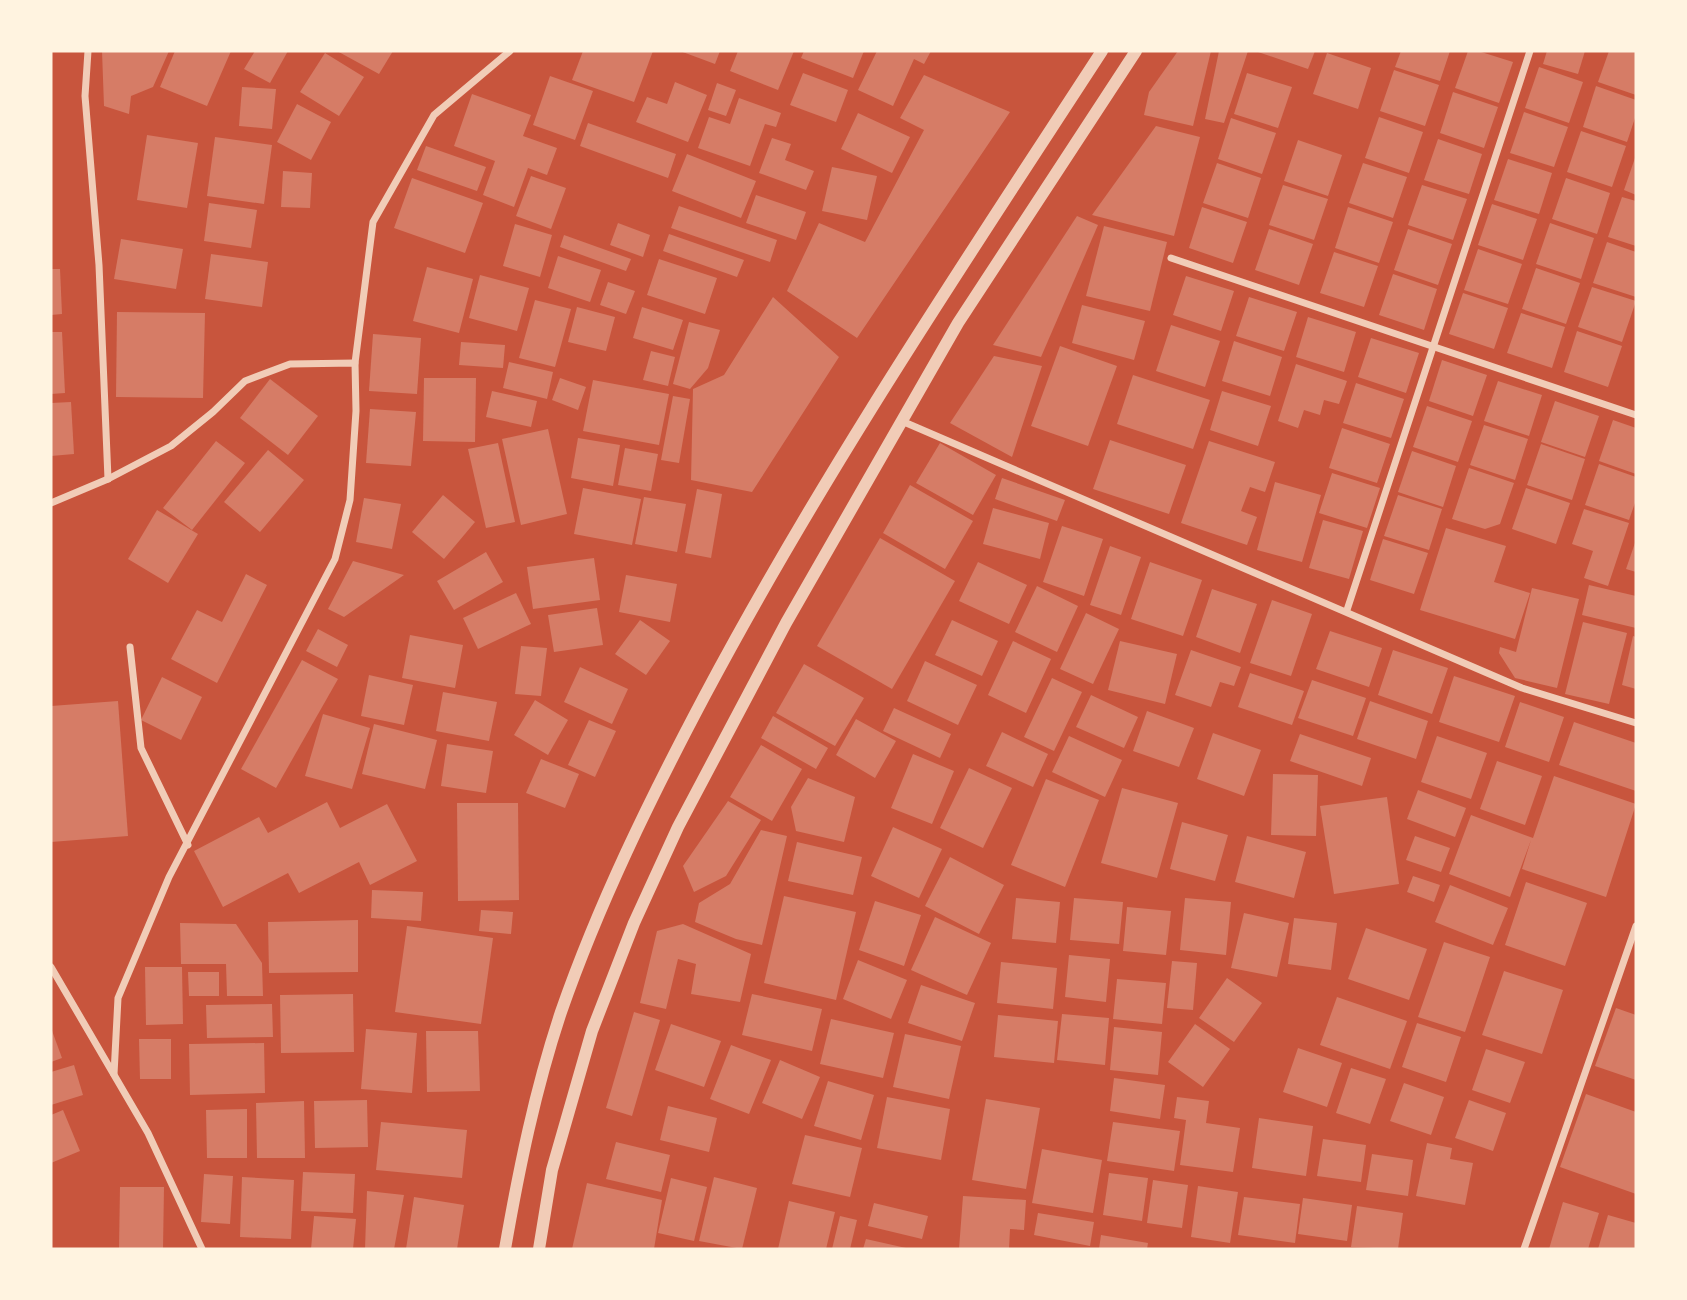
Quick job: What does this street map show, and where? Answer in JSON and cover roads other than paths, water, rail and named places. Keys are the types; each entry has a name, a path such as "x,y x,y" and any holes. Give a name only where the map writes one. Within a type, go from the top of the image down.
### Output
{"street":[{"path":"88,51 85,96 99,265 107,479"},
{"path":"114,1074 118,998 169,877 335,559 350,500 356,411 355,363 373,222 434,116 510,51"},
{"path":"505,1249 525,1136 561,1012 602,905 651,798 751,610 899,363 1102,51"},
{"path":"539,1249 552,1170 592,1031 634,923 678,827 786,623 904,422 958,323 1136,51"},
{"path":"1348,610 1530,51"},
{"path":"1171,258 1636,415"},
{"path":"51,503 107,479 171,446 213,412 245,381 290,364 355,363"},
{"path":"904,422 1348,610 1522,688 1636,723"},
{"path":"130,647 141,748 188,845"},
{"path":"1524,1249 1636,926"},
{"path":"51,967 148,1133 202,1249"}]}
